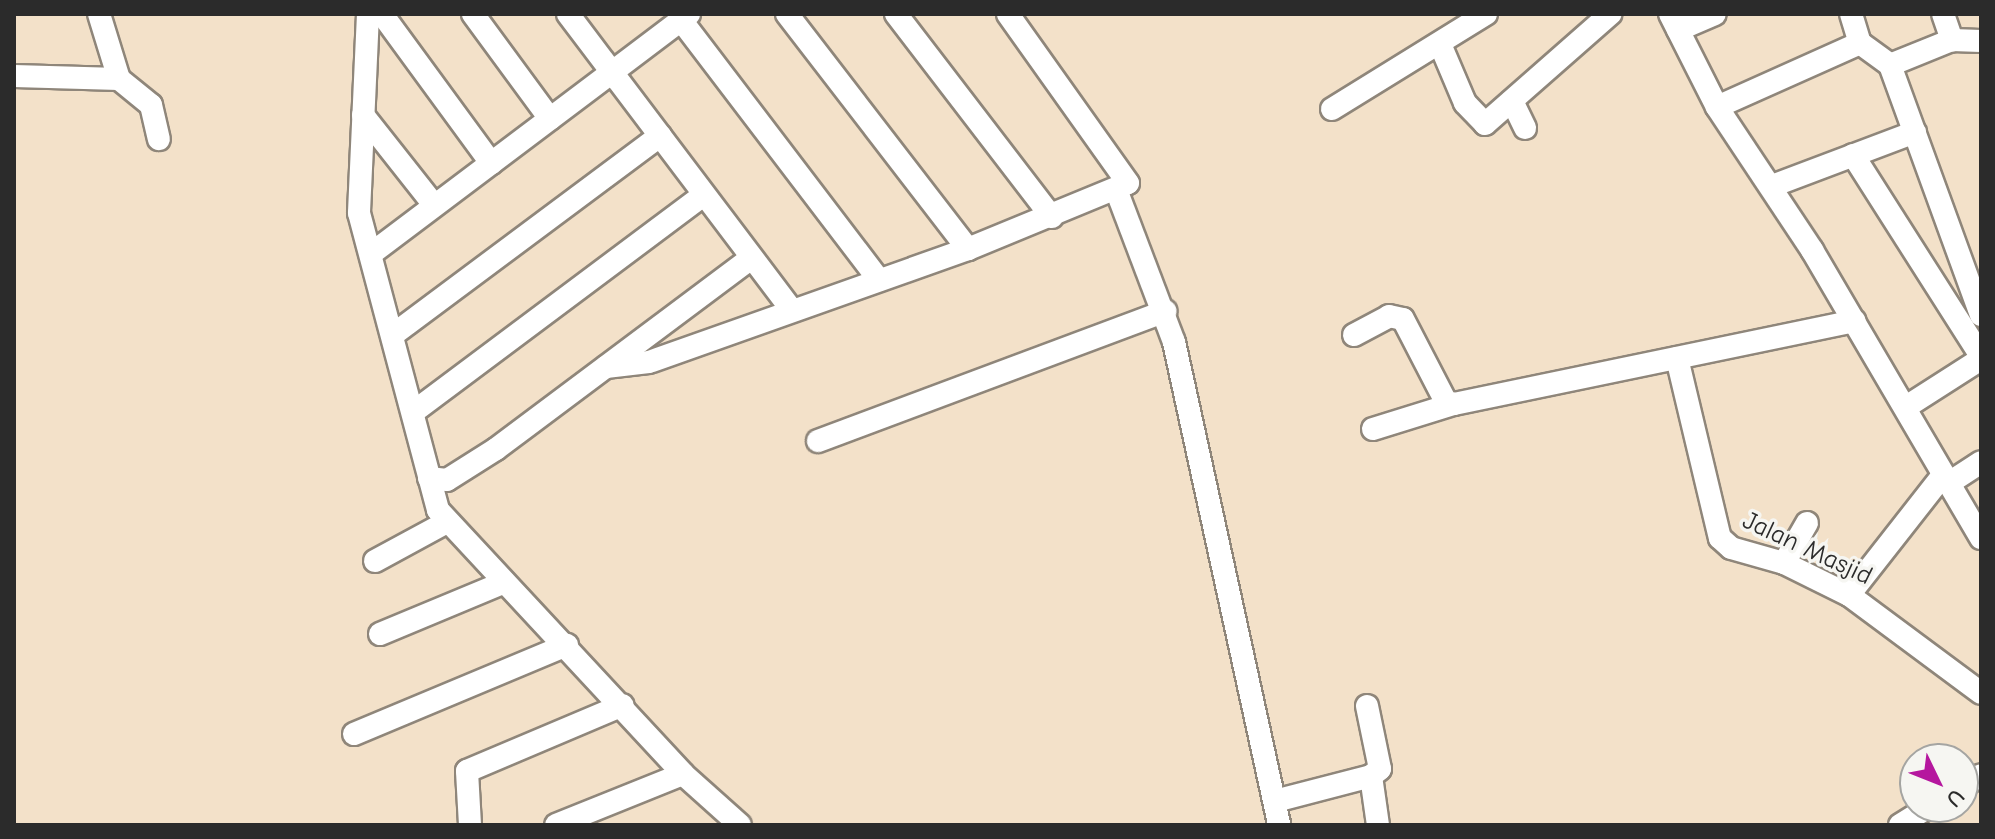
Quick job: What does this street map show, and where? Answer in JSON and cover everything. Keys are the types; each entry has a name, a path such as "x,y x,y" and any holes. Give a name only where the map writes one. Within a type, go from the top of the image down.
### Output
{"street":[{"path":"99,14 119,79 151,105 159,139"},
{"path":"368,14 359,213 416,410 429,478 445,523 567,645 683,774 740,825"},
{"path":"382,14 491,163"},
{"path":"473,14 550,119"},
{"path":"568,14 790,308"},
{"path":"787,14 968,249"},
{"path":"896,14 1052,217"},
{"path":"606,367 649,362 790,308 968,249 1117,192 1129,178 1008,14"},
{"path":"1332,109 1486,14"},
{"path":"1440,44 1476,117 1485,124 1512,101 1585,24 1610,14"},
{"path":"1715,14 1674,22 1717,107 1772,186 1855,321 1981,538"},
{"path":"1851,14 1860,43 1890,65 1981,315"},
{"path":"1943,14 1952,40"},
{"path":"372,253 614,74 685,17 879,280"},
{"path":"1890,65 1952,40 1981,41"},
{"path":"1717,107 1860,43"},
{"path":"14,65 14,76 119,79"},
{"path":"1512,101 1525,128"},
{"path":"363,115 434,205"},
{"path":"1772,186 1915,132"},
{"path":"394,334 660,136"},
{"path":"1853,155 1981,357 1906,407"},
{"path":"1117,192 1165,311 1279,825"},
{"path":"416,410 703,195"},
{"path":"429,478 441,482 454,476 751,258"},
{"path":"818,441 1165,311"},
{"path":"1354,335 1389,316 1403,319 1446,402 1454,404"},
{"path":"1373,429 1454,404 1855,321"},
{"name":"Jalan Masjid","path":"1677,358 1720,538 1731,548 1784,563 1849,595 1981,693"},
{"path":"1849,595 1946,479 1981,462"},
{"path":"375,561 445,523"},
{"path":"1784,563 1807,523"},
{"path":"380,634 505,582"},
{"path":"354,734 567,645"},
{"path":"470,825 467,771 623,705"},
{"path":"1275,801 1371,776 1380,769 1367,706"},
{"path":"556,825 683,774"},
{"path":"1371,776 1378,825"}]}
